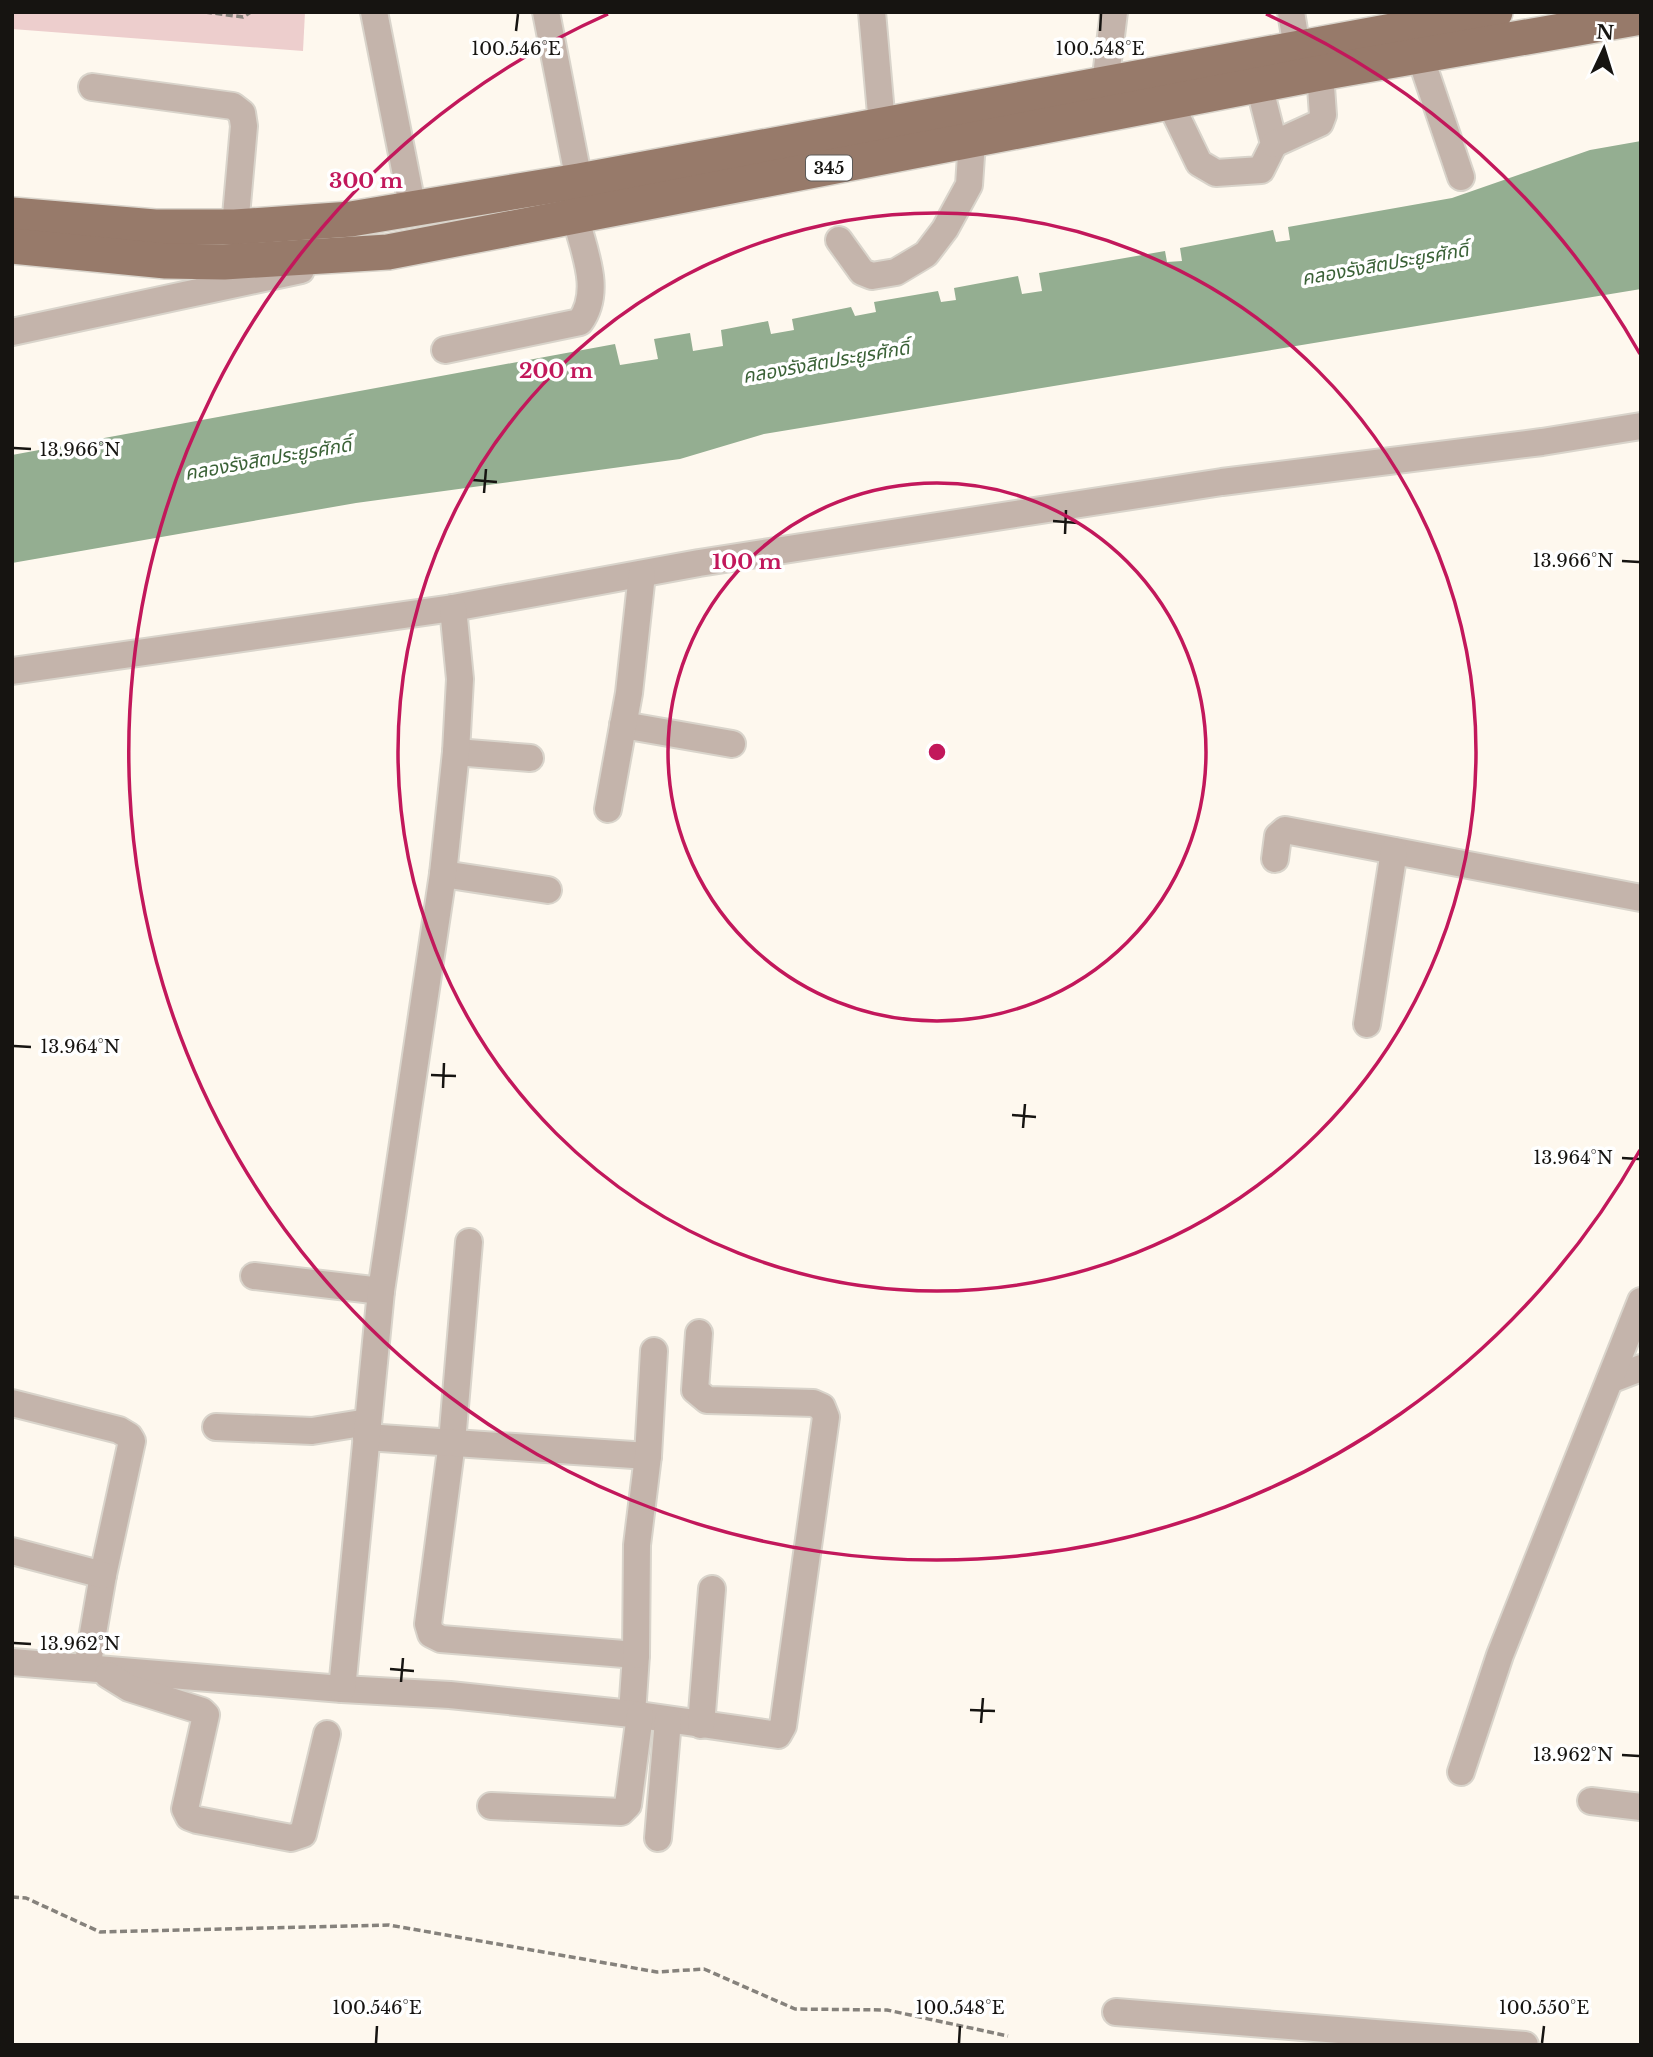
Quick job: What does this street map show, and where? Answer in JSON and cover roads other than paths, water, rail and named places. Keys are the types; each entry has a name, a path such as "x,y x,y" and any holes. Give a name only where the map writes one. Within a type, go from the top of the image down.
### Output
{"main road":[{"name":"345","path":"12,246 178,261 331,257 388,252 1259,86 1309,61 1495,12"},
{"name":"345","path":"12,215 155,227 235,228 351,219 579,181 1105,84 1309,61 1420,56 1641,17"}],"street":[{"path":"374,12 413,210"},
{"path":"546,12 579,181"},
{"path":"872,12 882,125"},
{"path":"1105,84 1114,12"},
{"path":"1170,103 1199,163 1216,173 1261,170 1274,144 1320,123 1323,115 1309,61 1291,12"},
{"path":"1420,56 1461,177"},
{"path":"1259,86 1274,144"},
{"path":"92,87 233,106 242,113 244,126 235,228"},
{"path":"839,240 862,272 872,276 896,272 926,254 945,229 969,185 972,141"},
{"path":"445,350 580,322 589,310 593,290 575,215"},
{"path":"12,332 388,252"},
{"path":"12,671 453,608 642,574 1222,482 1542,442 1641,426"},
{"path":"608,809 623,725 642,574"},
{"path":"342,1689 381,1291 443,874 456,752 460,679 453,608"},
{"path":"623,725 732,744"},
{"path":"456,752 530,758"},
{"path":"1275,859 1278,836 1285,830 1641,898"},
{"path":"1367,1024 1394,850"},
{"path":"443,874 548,890"},
{"path":"469,1242 452,1442 428,1624 431,1634 441,1639 636,1655"},
{"path":"254,1276 381,1291"},
{"path":"1461,1772 1500,1655 1641,1301"},
{"path":"12,1662 342,1689 450,1695 636,1715 773,1736 781,1731 825,1417 822,1407 813,1403 707,1400 695,1390 699,1333"},
{"path":"491,1806 621,1812 628,1805 636,1715 637,1545 648,1456 654,1351"},
{"path":"1610,1380 1641,1368"},
{"path":"12,1403 119,1430 130,1436 131,1451 103,1575 94,1669"},
{"path":"216,1427 367,1430 452,1442 648,1456"},
{"path":"12,1551 103,1575"},
{"path":"701,1725 712,1590"},
{"path":"94,1669 118,1684 202,1711 206,1715 185,1809 189,1817 197,1820 291,1838 303,1835 327,1734"},
{"path":"657,1838 668,1720"},
{"path":"1591,1801 1641,1807"},
{"path":"1116,2012 1525,2045"}],"water":[{"name":"คลองรังสิตประยูรศักดิ์","path":"1641,141 1641,289 764,434 680,459 356,503 12,563 12,455 615,344 620,365 658,359 654,339 690,333 693,351 723,346 721,330 768,321 771,334 794,330 792,319 851,307 855,316 876,312 874,302 938,291 941,302 956,300 954,288 1018,276 1022,294 1042,291 1039,273 1165,251 1167,262 1182,261 1180,248 1273,230 1276,242 1290,240 1288,227 1452,198 1590,150"}]}
